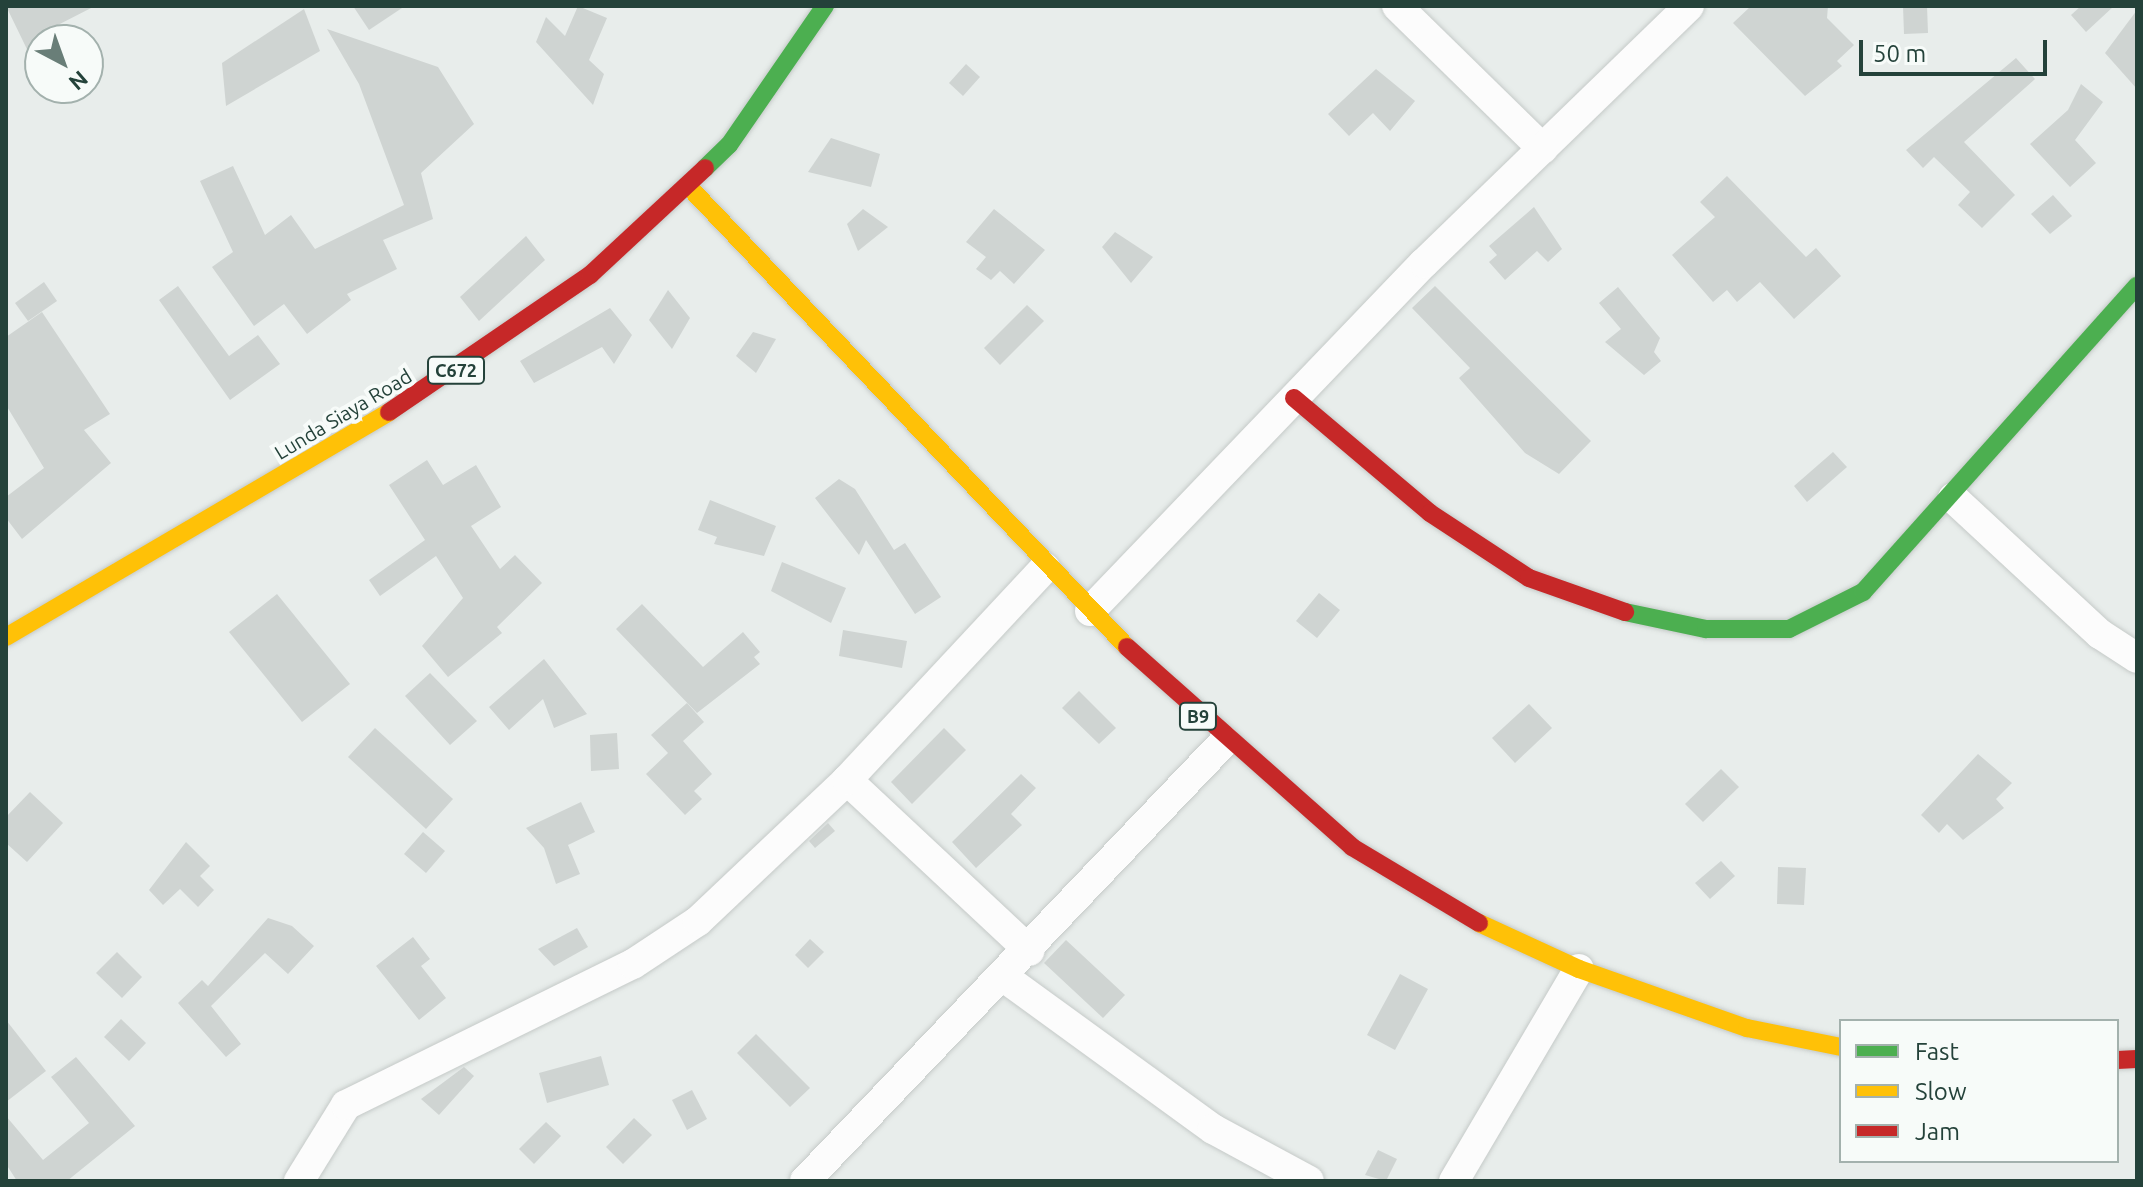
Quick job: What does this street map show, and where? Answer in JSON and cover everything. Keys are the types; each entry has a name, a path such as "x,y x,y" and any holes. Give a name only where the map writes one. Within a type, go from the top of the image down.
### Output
{"main road":[{"name":"Lunda Siaya Road","path":"6,637 481,353 590,275 689,187 729,145 825,6"},
{"name":"B9","path":"689,187 1045,568 1225,741 1405,883 1579,969 1747,1028 1839,1047"},
{"path":"1294,398 1430,513 1529,578 1644,619 1706,629 1789,629 1824,616 1863,592 1953,498 1996,438 2137,286"}],"street":[{"path":"1397,6 1543,149"},
{"path":"1090,611 1294,398 1689,6"},
{"path":"1953,498 2100,634 2137,658"},
{"path":"299,1181 346,1105 633,964 721,901 847,780 1045,568"},
{"path":"805,1181 1005,978 1225,741"},
{"path":"847,780 1030,951"},
{"path":"1454,1181 1579,969"},
{"path":"1005,978 1213,1129 1309,1181"}],"building":[{"path":"6,6 95,6 60,24 24,24 24,43"},
{"path":"353,6 405,6 369,30"},
{"path":"578,6 607,18 589,60 604,74 593,105 536,42 546,17 565,36"},
{"path":"1751,6 1828,6 1827,18 1854,45 1837,61 1842,66 1805,96 1733,23"},
{"path":"1903,6 1927,6 1928,33 1904,34"},
{"path":"2081,6 2114,6 2086,32 2071,15"},
{"path":"304,9 320,51 226,106 222,63"},
{"path":"2137,10 2137,89 2105,53"},
{"path":"327,29 438,67 474,124 421,173 433,219 383,240 397,269 347,294 351,300 307,334 284,304 254,326 212,267 233,252 200,181 233,166 265,235 291,215 315,249 404,205 359,84"},
{"path":"2016,58 2035,79 1964,142 2015,195 1982,228 1958,205 1970,192 1934,157 1923,168 1906,150"},
{"path":"966,64 980,77 963,96 949,83"},
{"path":"1376,69 1415,101 1390,131 1373,113 1349,136 1328,114"},
{"path":"2081,84 2103,102 2075,140 2096,163 2070,187 2030,144 2068,110"},
{"path":"831,138 880,154 871,187 808,172"},
{"path":"1727,176 1806,257 1816,248 1841,276 1794,319 1760,282 1737,302 1727,290 1713,302 1672,255 1715,217 1700,202"},
{"path":"2053,195 2072,216 2050,234 2031,214"},
{"path":"1534,207 1562,249 1548,262 1537,251 1505,280 1489,262 1497,255 1489,246"},
{"path":"863,209 888,227 858,251 847,224"},
{"path":"994,209 1045,250 1014,284 1000,271 991,280 976,269 986,257 966,242"},
{"path":"1115,232 1153,257 1131,283 1102,247"},
{"path":"526,236 545,260 479,321 460,297"},
{"path":"44,282 57,301 28,321 15,303"},
{"path":"178,286 229,356 258,335 280,364 230,400 159,300"},
{"path":"1435,286 1591,441 1559,474 1525,453 1459,378 1470,368 1412,308"},
{"path":"1618,287 1660,338 1654,352 1661,361 1644,375 1605,342 1621,329 1599,303"},
{"path":"668,290 690,318 672,349 649,320"},
{"path":"1027,305 1044,321 1000,365 984,348"},
{"path":"610,308 632,335 614,364 602,347 534,383 520,361"},
{"path":"42,312 110,414 84,430 111,463 22,539 6,518 6,497 44,468 6,405 6,337"},
{"path":"753,332 776,339 756,373 736,356"},
{"path":"1833,452 1847,467 1807,502 1794,486"},
{"path":"427,460 443,485 476,465 501,507 471,526 500,569 515,555 542,583 497,627 502,633 448,677 422,646 463,598 436,556 380,596 369,580 425,540 389,485"},
{"path":"839,479 855,489 894,550 905,543 941,597 915,614 866,540 859,555 815,498"},
{"path":"710,500 776,526 764,556 714,544 717,537 698,530"},
{"path":"782,562 846,588 831,623 771,591"},
{"path":"1319,593 1340,610 1317,638 1296,621"},
{"path":"277,594 350,684 302,722 229,632"},
{"path":"642,604 703,667 743,632 760,652 754,657 760,664 697,713 616,629"},
{"path":"843,630 907,641 902,668 839,656"},
{"path":"544,659 587,714 554,728 543,699 509,730 489,707"},
{"path":"430,673 477,721 450,745 405,696"},
{"path":"1079,691 1116,728 1099,744 1062,708"},
{"path":"687,703 704,722 683,741 712,774 694,791 702,799 685,815 646,774 668,753 651,735"},
{"path":"1529,704 1552,728 1515,763 1492,738"},
{"path":"375,728 453,799 426,829 348,757"},
{"path":"944,728 966,750 912,804 891,782"},
{"path":"617,733 619,769 591,771 590,735"},
{"path":"1978,754 2012,783 1996,799 2004,808 1963,840 1947,824 1939,833 1921,815"},
{"path":"1721,769 1739,787 1703,822 1685,804"},
{"path":"1021,774 1036,788 1011,814 1022,825 976,868 952,842"},
{"path":"30,792 63,823 27,862 6,843 6,817"},
{"path":"581,802 595,832 568,845 580,874 556,884 544,848 526,828"},
{"path":"828,823 835,831 815,848 809,841"},
{"path":"423,832 445,851 426,873 404,854"},
{"path":"186,842 210,866 200,876 214,890 198,907 180,889 163,905 149,890"},
{"path":"1721,861 1735,876 1710,899 1695,883"},
{"path":"1778,867 1806,868 1804,905 1777,904"},
{"path":"268,918 292,926 314,946 288,974 265,953 211,1006 241,1044 226,1057 178,1003 202,980 208,986"},
{"path":"577,928 588,947 554,966 538,949"},
{"path":"413,937 430,959 421,966 446,998 419,1020 376,966"},
{"path":"810,939 824,952 808,968 795,955"},
{"path":"1066,940 1125,995 1103,1018 1044,963"},
{"path":"117,952 142,977 122,998 96,973"},
{"path":"1400,974 1428,989 1395,1050 1367,1035"},
{"path":"121,1019 146,1043 129,1061 104,1037"},
{"path":"6,1020 46,1071 6,1102"},
{"path":"756,1034 810,1088 790,1107 737,1053"},
{"path":"601,1056 609,1085 547,1103 539,1073"},
{"path":"76,1057 135,1126 67,1181 17,1181 6,1164 6,1116 43,1160 89,1123 51,1077"},
{"path":"464,1067 474,1076 439,1115 421,1099"},
{"path":"692,1090 707,1119 687,1130 672,1100"},
{"path":"634,1118 652,1135 623,1164 606,1147"},
{"path":"546,1122 561,1136 534,1164 519,1149"},
{"path":"1378,1150 1397,1159 1386,1181 1365,1175"}],"traffic: fast":[{"path":"705,168 729,145 825,6"},
{"path":"1625,612 1706,629 1789,629 1863,592 2137,286"}],"traffic: slow":[{"path":"689,187 1127,647"},
{"path":"6,637 389,412"},
{"path":"1479,923 1579,969 1747,1028 1839,1047"}],"traffic: jam":[{"path":"389,412 590,275 705,168"},
{"path":"1294,398 1430,513 1529,578 1625,612"},
{"path":"1127,647 1352,847 1479,923"},
{"path":"2119,1060 2137,1059"}]}
